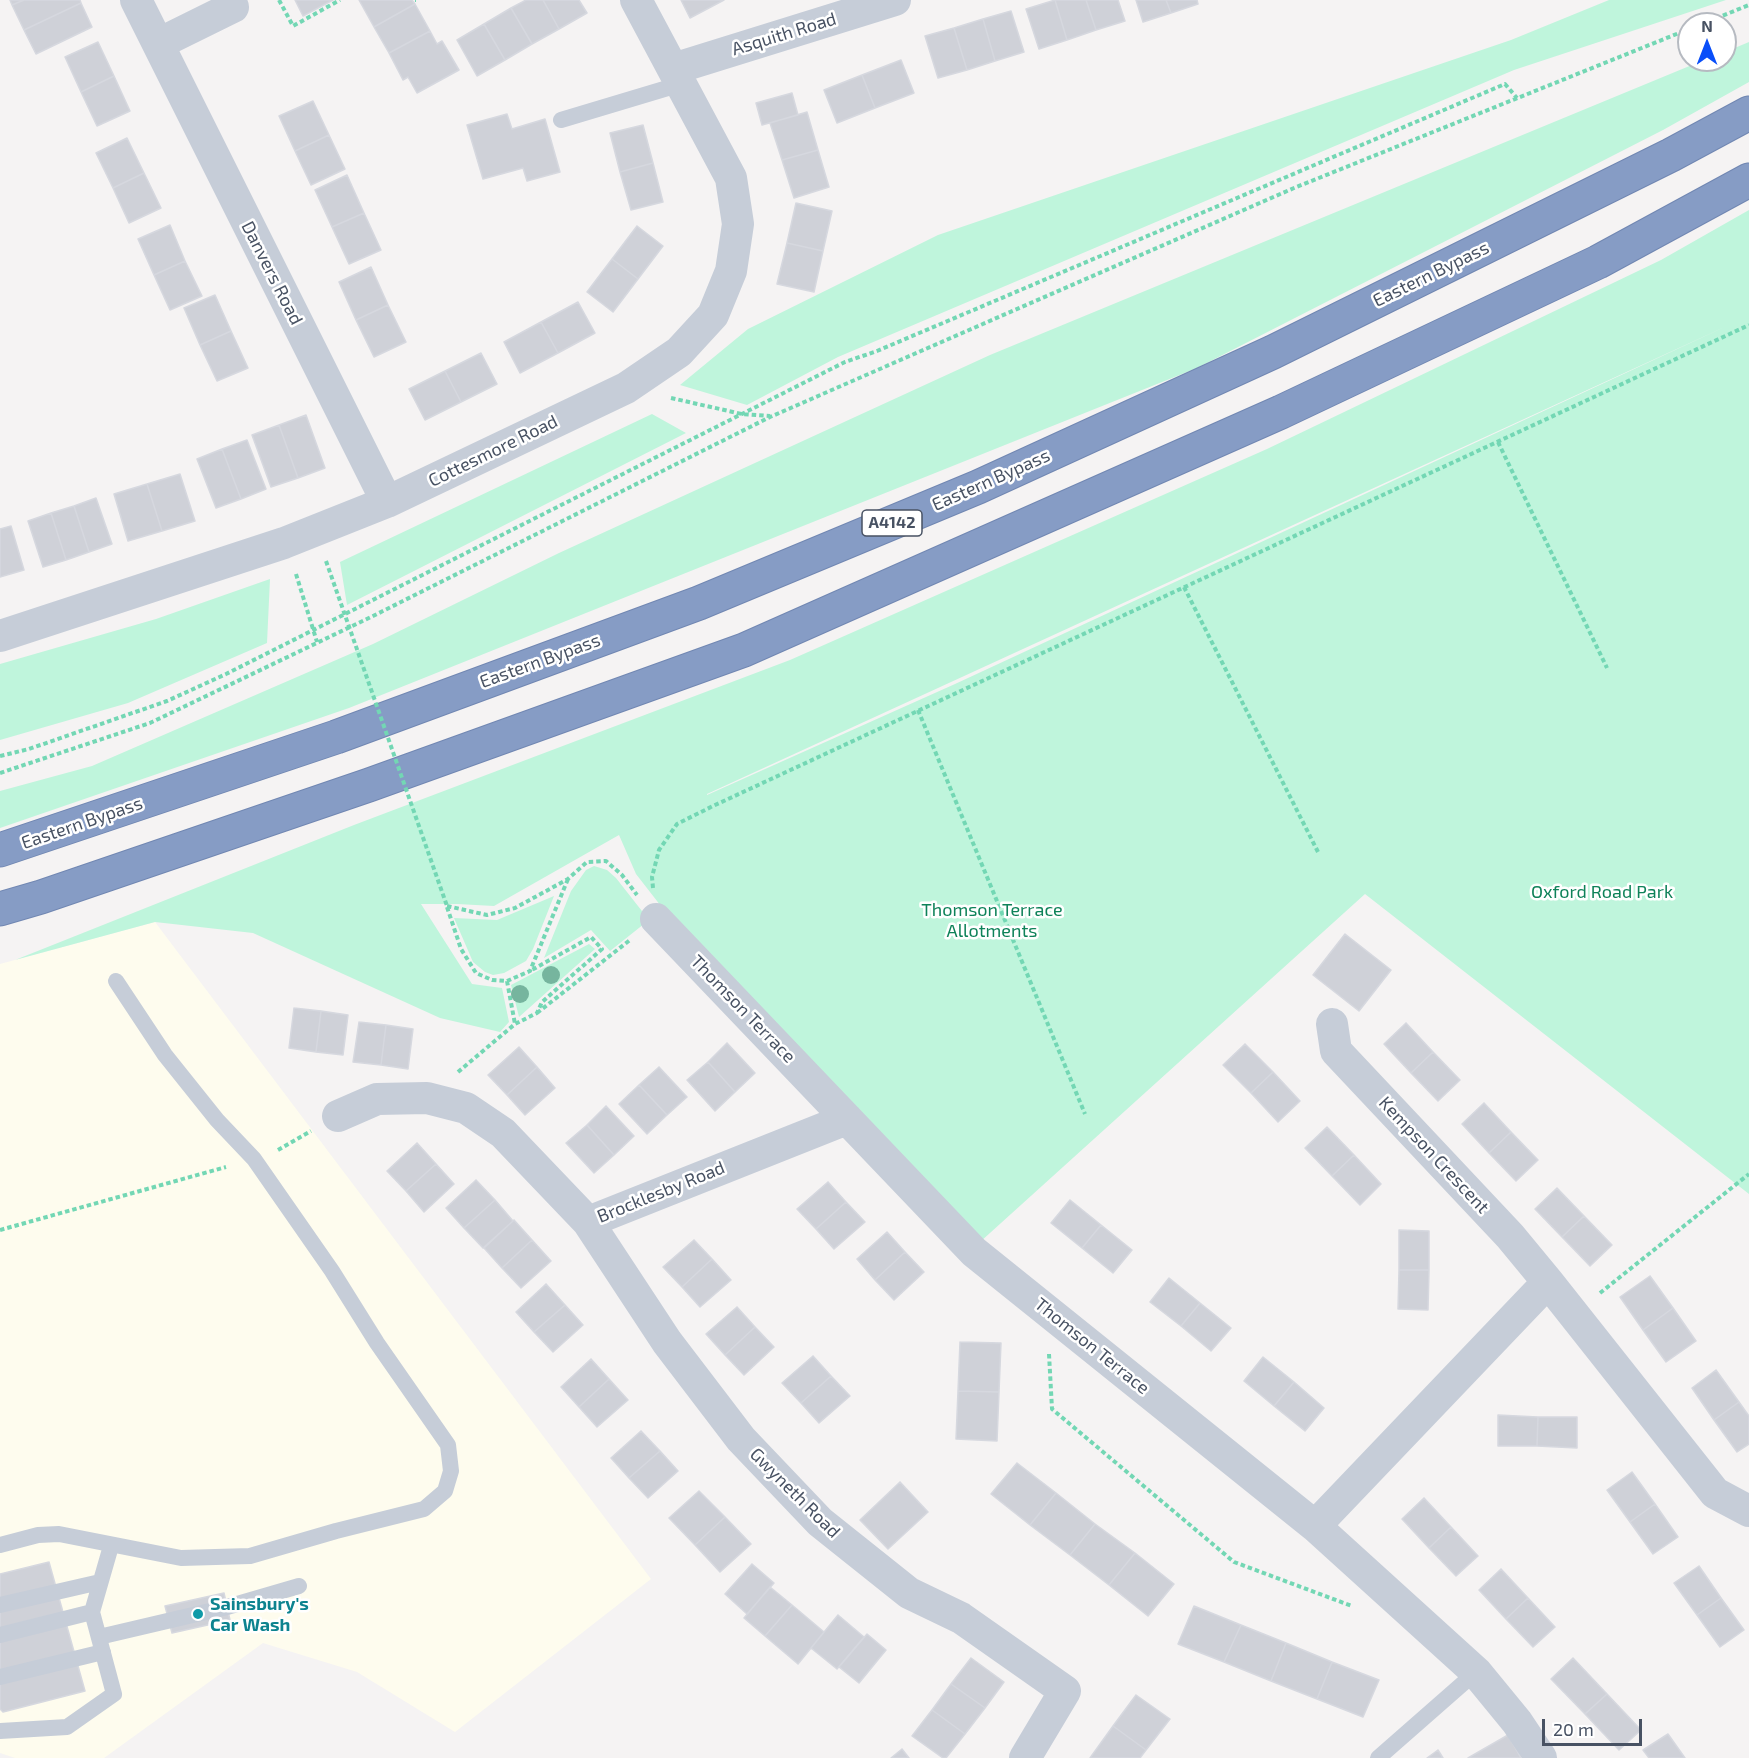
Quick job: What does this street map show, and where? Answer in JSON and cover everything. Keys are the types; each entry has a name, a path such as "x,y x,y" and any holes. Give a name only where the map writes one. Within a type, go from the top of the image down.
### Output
{"highway":[{"name":"Eastern Bypass","path":"0,850 336,737 677,611 978,488 1273,352 1671,155 1749,112"},
{"path":"0,909 369,785 744,650 1281,412 1598,262 1749,180"}],"street":[{"name":"Danvers Road","path":"136,0 387,502"},
{"name":"Cottesmore Road","path":"0,636 284,543 387,502 626,388 679,352 714,315 731,271 738,224 731,178 636,0"},
{"name":"Asquith Road","path":"677,76 895,0"},
{"path":"158,44 233,7"},
{"name":"Thomson Terrace","path":"657,919 974,1252 1315,1526 1476,1672 1518,1722 1540,1758"},
{"name":"Kempson Crescent","path":"1332,1024 1336,1051 1510,1236 1715,1493 1749,1511"},
{"name":"Brocklesby Road","path":"338,1116 377,1099 428,1098 466,1108 503,1133 588,1222 848,1119"},
{"name":"Gwyneth Road","path":"588,1222 667,1342 741,1438 820,1522 909,1593 961,1618 1065,1691 1025,1758"},
{"path":"1315,1526 1548,1282"}],"lane":[{"path":"561,120 677,76"},
{"path":"0,1545 38,1535 59,1534 181,1558 250,1556 424,1509 445,1491 451,1471 448,1445 377,1343 332,1271 254,1159 217,1120 165,1054 116,981"},
{"path":"0,1731 67,1727 114,1694 92,1612 111,1545"},
{"path":"0,1605 100,1582"},
{"path":"0,1677 101,1644 299,1586"},
{"path":"0,1635 92,1612"},
{"path":"1378,1758 1476,1672"}],"path":[{"path":"279,0 293,26 340,0"},
{"path":"1732,12 1749,5"},
{"path":"0,773 150,723 771,417 1294,188 1677,34"},
{"path":"0,756 29,749 167,701 257,659 553,511 845,362 877,351 1505,84 1517,98"},
{"path":"657,919 652,877 659,850 677,824 1749,325"},
{"path":"626,388 742,414 771,417"},
{"path":"1498,442 1607,668"},
{"path":"326,561 461,949 476,973 492,980 507,981 530,971 591,937 602,949 542,1002 537,1013"},
{"path":"295,573 317,642"},
{"path":"1184,587 1318,852"},
{"path":"918,710 1084,1114"},
{"path":"447,906 487,915 515,908 568,879 587,862 606,861 621,875 657,919"},
{"path":"530,971 568,879"},
{"path":"428,1098 515,1024 537,1013 657,919"},
{"path":"507,981 515,1024"},
{"path":"0,1230 268,1155 338,1116"},
{"path":"1574,1314 1749,1174"},
{"path":"1046,1309 1052,1409 1234,1562 1353,1607"}],"shaded area":[{"path":"155,922 651,1579 455,1732 357,1672 263,1643 104,1758 15,1758 0,1753 0,964"}],"green space":[{"path":"1609,0 1726,0 1690,12 1677,12 1677,16 1514,70 838,357 747,405 680,385 748,329 938,235 1511,40"},
{"path":"1749,42 1749,82 1663,130 1197,368 349,708 0,828 0,791 92,766 373,644 559,553 990,355 1677,71 1737,72 1737,47"},
{"name":"Thomson Terrace Allotments","path":"1749,210 1749,1194 1365,894 980,1242 664,910 636,874 619,835 494,906 421,904 472,984 502,988 509,1022 500,1032 440,1018 253,933 155,922 15,960 354,825 790,660 1267,449 1661,260","holes":["1729,325 955,684 707,795"]},
{"path":"652,414 686,433 347,605 340,562"},
{"path":"270,579 267,643 128,703 0,740 0,664 156,619"},
{"path":"594,866 607,870 616,878 649,920 610,951 591,930 544,958 571,891 586,870"},
{"path":"554,896 526,961 504,973 493,975 485,972 473,962 454,918 497,920"},
{"path":"589,944 595,949 519,1017 511,985"}],"building":[{"path":"10,0 24,0 12,5"},
{"path":"24,0 80,0 81,3 24,30 12,5"},
{"path":"295,0 333,0 303,16"},
{"path":"359,0 412,0 415,4 374,27"},
{"path":"526,0 543,0 559,29 532,44 511,8"},
{"path":"543,0 579,0 587,13 559,29"},
{"path":"681,0 724,0 690,18"},
{"path":"1055,0 1067,40 1039,49 1026,9"},
{"path":"1055,0 1086,0 1096,30 1067,40"},
{"path":"1086,0 1118,0 1125,21 1096,30"},
{"path":"1136,0 1166,0 1171,13 1143,22"},
{"path":"1166,0 1197,0 1198,4 1171,13"},
{"path":"81,3 92,27 36,54 24,30"},
{"path":"415,4 430,31 389,53 374,27"},
{"path":"511,8 532,44 505,60 484,24"},
{"path":"1011,11 1024,52 995,61 983,19"},
{"path":"983,19 995,61 967,70 954,28"},
{"path":"484,24 505,60 477,76 457,40"},
{"path":"954,28 967,70 938,78 925,36"},
{"path":"430,31 437,44 442,41 459,70 417,93 408,77 403,80 389,53"},
{"path":"98,42 114,76 81,92 65,57"},
{"path":"901,60 914,93 875,108 862,75"},
{"path":"862,75 875,108 837,123 824,90"},
{"path":"114,76 130,111 97,126 81,92"},
{"path":"792,93 798,115 762,125 756,103"},
{"path":"313,101 329,135 295,151 279,116"},
{"path":"807,112 818,150 782,160 770,123"},
{"path":"507,114 512,129 545,119 560,172 527,181 523,168 483,179 467,125"},
{"path":"643,125 653,163 620,172 610,133"},
{"path":"329,135 345,169 311,185 295,151"},
{"path":"127,138 144,173 113,188 96,153"},
{"path":"818,150 829,187 794,198 782,160"},
{"path":"653,163 663,202 631,210 620,172"},
{"path":"144,173 161,208 129,223 113,188"},
{"path":"347,175 364,213 332,227 315,190"},
{"path":"796,203 832,211 823,251 787,243"},
{"path":"364,213 381,250 349,264 332,227"},
{"path":"170,225 185,261 154,275 138,239"},
{"path":"637,226 663,246 638,279 612,259"},
{"path":"787,243 823,251 814,292 777,284"},
{"path":"612,259 638,279 613,312 587,292"},
{"path":"185,261 202,296 170,310 154,275"},
{"path":"371,267 388,305 356,320 339,282"},
{"path":"215,295 231,331 200,345 184,308"},
{"path":"578,302 595,333 558,353 541,322"},
{"path":"388,305 406,342 374,357 356,320"},
{"path":"541,322 558,353 520,373 504,342"},
{"path":"231,331 248,368 217,381 200,345"},
{"path":"481,353 497,384 461,402 445,371"},
{"path":"445,371 461,402 425,420 409,389"},
{"path":"306,415 325,468 298,478 279,425"},
{"path":"279,425 298,478 271,487 252,435"},
{"path":"247,440 266,489 241,499 222,449"},
{"path":"222,449 241,499 216,508 197,459"},
{"path":"180,474 195,521 162,531 147,484"},
{"path":"147,484 162,531 128,541 114,494"},
{"path":"96,498 112,544 89,552 74,506"},
{"path":"74,506 89,552 66,560 51,513"},
{"path":"51,513 66,560 43,567 28,521"},
{"path":"11,526 24,570 0,577 0,529"},
{"path":"1345,934 1391,970 1359,1011 1313,975"},
{"path":"294,1008 321,1011 316,1052 289,1048"},
{"path":"321,1011 348,1015 343,1055 316,1052"},
{"path":"359,1022 386,1025 381,1065 353,1062"},
{"path":"1406,1023 1433,1052 1411,1073 1384,1044"},
{"path":"386,1025 413,1029 408,1069 381,1065"},
{"path":"727,1043 755,1073 735,1092 708,1062"},
{"path":"1245,1044 1273,1072 1251,1093 1223,1065"},
{"path":"519,1047 537,1067 507,1095 488,1075"},
{"path":"1433,1052 1460,1080 1438,1101 1411,1073"},
{"path":"708,1062 735,1092 715,1111 687,1080"},
{"path":"537,1067 555,1088 525,1115 507,1095"},
{"path":"659,1067 687,1097 667,1115 639,1085"},
{"path":"1273,1072 1300,1101 1278,1122 1251,1093"},
{"path":"639,1085 667,1115 647,1134 619,1104"},
{"path":"1484,1103 1511,1132 1489,1153 1462,1124"},
{"path":"606,1106 634,1136 614,1155 587,1125"},
{"path":"587,1125 614,1155 594,1173 566,1143"},
{"path":"1327,1127 1354,1155 1332,1176 1305,1148"},
{"path":"1511,1132 1538,1160 1516,1181 1489,1153"},
{"path":"417,1143 436,1164 406,1191 387,1171"},
{"path":"1354,1155 1381,1184 1360,1205 1332,1176"},
{"path":"436,1164 454,1184 424,1212 406,1191"},
{"path":"476,1180 495,1200 464,1228 446,1208"},
{"path":"828,1182 846,1202 816,1229 797,1209"},
{"path":"1557,1188 1584,1216 1562,1237 1535,1209"},
{"path":"495,1200 513,1221 483,1248 464,1228"},
{"path":"1070,1200 1101,1225 1082,1248 1051,1223"},
{"path":"846,1202 865,1222 834,1249 816,1229"},
{"path":"1584,1216 1612,1245 1590,1266 1562,1237"},
{"path":"514,1220 532,1240 502,1268 484,1248"},
{"path":"1101,1225 1132,1250 1113,1273 1082,1248"},
{"path":"1399,1230 1429,1231 1429,1270 1399,1270"},
{"path":"887,1232 905,1252 875,1280 857,1259"},
{"path":"532,1240 551,1261 521,1288 502,1268"},
{"path":"694,1240 712,1259 682,1287 663,1267"},
{"path":"905,1252 924,1272 894,1300 875,1280"},
{"path":"712,1259 731,1280 700,1307 682,1287"},
{"path":"1399,1270 1429,1270 1428,1310 1398,1309"},
{"path":"1650,1276 1673,1308 1643,1330 1620,1297"},
{"path":"1169,1278 1200,1303 1181,1326 1150,1302"},
{"path":"546,1284 565,1305 534,1332 516,1312"},
{"path":"1200,1303 1231,1328 1211,1351 1181,1326"},
{"path":"565,1305 583,1325 553,1352 534,1332"},
{"path":"737,1307 755,1327 725,1355 706,1334"},
{"path":"1673,1308 1696,1341 1666,1362 1643,1330"},
{"path":"755,1327 774,1347 744,1375 725,1355"},
{"path":"960,1342 1001,1343 999,1392 958,1391"},
{"path":"813,1356 831,1376 801,1403 782,1383"},
{"path":"1263,1357 1294,1382 1274,1406 1244,1381"},
{"path":"591,1359 609,1379 579,1407 561,1387"},
{"path":"1716,1370 1739,1402 1714,1420 1692,1388"},
{"path":"831,1376 850,1396 819,1423 801,1403"},
{"path":"609,1379 628,1400 597,1427 579,1407"},
{"path":"1294,1382 1324,1408 1305,1431 1274,1406"},
{"path":"958,1391 999,1392 997,1441 956,1439"},
{"path":"1739,1402 1749,1416 1749,1444 1737,1452 1714,1420"},
{"path":"1498,1415 1538,1417 1537,1446 1498,1446"},
{"path":"1538,1417 1577,1417 1577,1448 1537,1446"},
{"path":"641,1431 660,1451 629,1478 611,1458"},
{"path":"660,1451 678,1471 648,1498 629,1478"},
{"path":"1017,1463 1056,1493 1030,1525 991,1494"},
{"path":"1632,1472 1655,1504 1630,1522 1607,1490"},
{"path":"900,1482 928,1512 888,1549 860,1520"},
{"path":"699,1491 725,1517 695,1545 669,1518"},
{"path":"1056,1493 1095,1524 1070,1555 1030,1525"},
{"path":"1424,1498 1451,1527 1429,1548 1402,1519"},
{"path":"1655,1504 1678,1537 1653,1554 1630,1522"},
{"path":"725,1517 751,1544 720,1572 695,1545"},
{"path":"1095,1524 1135,1553 1109,1585 1070,1555"},
{"path":"1451,1527 1478,1556 1456,1576 1429,1548"},
{"path":"1135,1553 1174,1584 1148,1616 1109,1585"},
{"path":"49,1562 85,1691 3,1712 0,1709 0,1574"},
{"path":"752,1564 774,1583 747,1614 725,1594"},
{"path":"1699,1566 1721,1598 1697,1615 1674,1583"},
{"path":"1501,1569 1528,1598 1506,1619 1479,1590"},
{"path":"770,1587 792,1605 765,1636 744,1618"},
{"name":"Sainsbury's Car Wash","path":"224,1593 230,1620 172,1633 165,1606"},
{"path":"1528,1598 1555,1627 1533,1647 1506,1619"},
{"path":"1721,1598 1744,1630 1720,1647 1697,1615"},
{"path":"792,1605 824,1632 798,1664 765,1636"},
{"path":"1194,1606 1241,1625 1224,1662 1178,1644"},
{"path":"838,1615 864,1637 837,1669 811,1648"},
{"path":"1241,1625 1286,1643 1271,1681 1224,1662"},
{"path":"867,1634 886,1650 859,1683 839,1667"},
{"path":"1286,1643 1332,1662 1317,1699 1271,1681"},
{"path":"971,1658 1004,1682 985,1708 951,1684"},
{"path":"1573,1658 1607,1694 1585,1714 1551,1679"},
{"path":"1332,1662 1379,1680 1363,1717 1317,1699"},
{"path":"951,1684 985,1708 965,1734 932,1710"},
{"path":"1607,1694 1641,1730 1619,1750 1585,1714"},
{"path":"1136,1695 1170,1719 1146,1750 1113,1726"},
{"path":"932,1710 965,1734 946,1758 912,1736"},
{"path":"1113,1726 1146,1750 1140,1758 1090,1758"},
{"path":"1668,1734 1685,1758 1649,1758 1643,1750"},
{"path":"1508,1735 1521,1758 1468,1758"},
{"path":"902,1749 909,1758 891,1758"},
{"path":"1438,1750 1443,1758 1427,1758"}],"place":[{"name":"Sainsbury's Car Wash","path":"198,1614"}],"park label":[{"name":"Oxford Road Park","path":"1602,892"}]}
